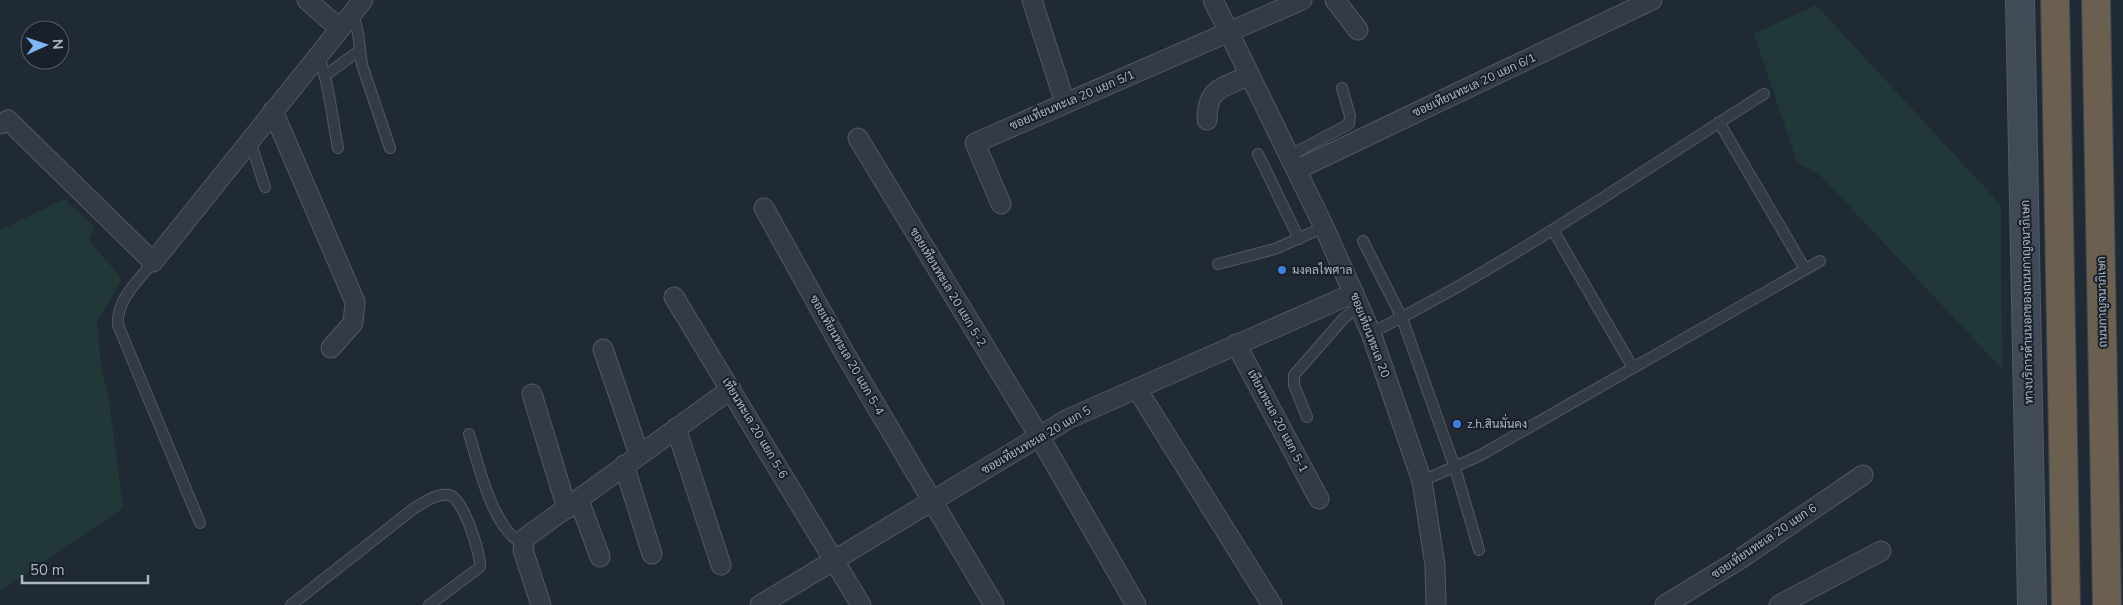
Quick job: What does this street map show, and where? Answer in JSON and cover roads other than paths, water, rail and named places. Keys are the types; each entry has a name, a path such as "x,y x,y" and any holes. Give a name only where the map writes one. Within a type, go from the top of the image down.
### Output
{"highway":[{"path":"2055,0 2066,605"},
{"name":"ถนนกาญจนาภิเษก","path":"2096,0 2107,605"}],"main road":[{"name":"ทางบริการด้านนอกของถนนกาญจนาภิเษก","path":"2020,0 2032,605"}],"street":[{"path":"307,0 339,28"},
{"path":"1032,0 1064,103"},
{"name":"ซอยเทียนทะเล 20","path":"1213,0 1324,227 1357,299 1370,333 1422,481 1435,565 1436,605"},
{"name":"ซอยเทียนทะเล 20 แยก 5/1","path":"1001,204 975,143 1302,0"},
{"path":"1335,0 1358,30"},
{"name":"ซอยเทียนทะเล 20 แยก 6/1","path":"1292,163 1652,0"},
{"path":"3,119 153,262 358,6"},
{"path":"1207,120 1208,100 1215,92 1250,75"},
{"path":"273,111 355,302 353,323 330,348"},
{"name":"ซอยเทียนทะเล 20 แยก 5-2","path":"858,138 1039,436 1136,605"},
{"name":"ซอยเทียนทะเล 20 แยก 5-4","path":"764,208 844,352 994,605"},
{"name":"เทียนทะเล 20 แยก 5-6","path":"674,297 861,605"},
{"name":"ซอยเทียนทะเล 20 แยก 5","path":"765,604 932,500 1076,416 1236,344 1357,299"},
{"name":"เทียนทะเล 20 แยก 5-1","path":"1236,344 1319,499"},
{"path":"603,349 631,459 652,554"},
{"path":"541,605 523,544 536,529 731,389"},
{"path":"1137,389 1272,605"},
{"path":"532,394 573,504 600,556"},
{"path":"676,428 721,565"},
{"name":"ซอยเทียนทะเล 20 แยก 6","path":"1665,605 1740,559 1863,474"},
{"path":"1779,605 1881,551"}],"lane":[{"path":"358,6 362,66 390,148"},
{"path":"326,75 360,50"},
{"path":"318,55 326,75 329,105 338,148"},
{"path":"1292,163 1349,124 1350,116 1342,88"},
{"path":"1370,333 1402,318 1553,230 1764,94"},
{"path":"1719,122 1805,269"},
{"path":"250,141 265,187"},
{"path":"1258,154 1299,239"},
{"path":"1218,264 1260,253 1299,239 1324,227"},
{"path":"1553,230 1633,368"},
{"path":"1363,241 1402,318 1454,468 1479,550"},
{"path":"1422,481 1454,468 1820,261"},
{"path":"153,262 124,298 117,313 118,325 200,523"},
{"path":"1307,418 1294,385 1294,375 1344,318 1357,299"},
{"path":"469,434 488,493 508,534 523,544"},
{"path":"291,605 413,509 432,498 450,495 456,498 463,510 480,551 480,568 429,605"}],"place":[{"name":"มงคลไพศาล","path":"1282,270"},
{"name":"z.h.สินมั่นคง","path":"1457,424"}]}
